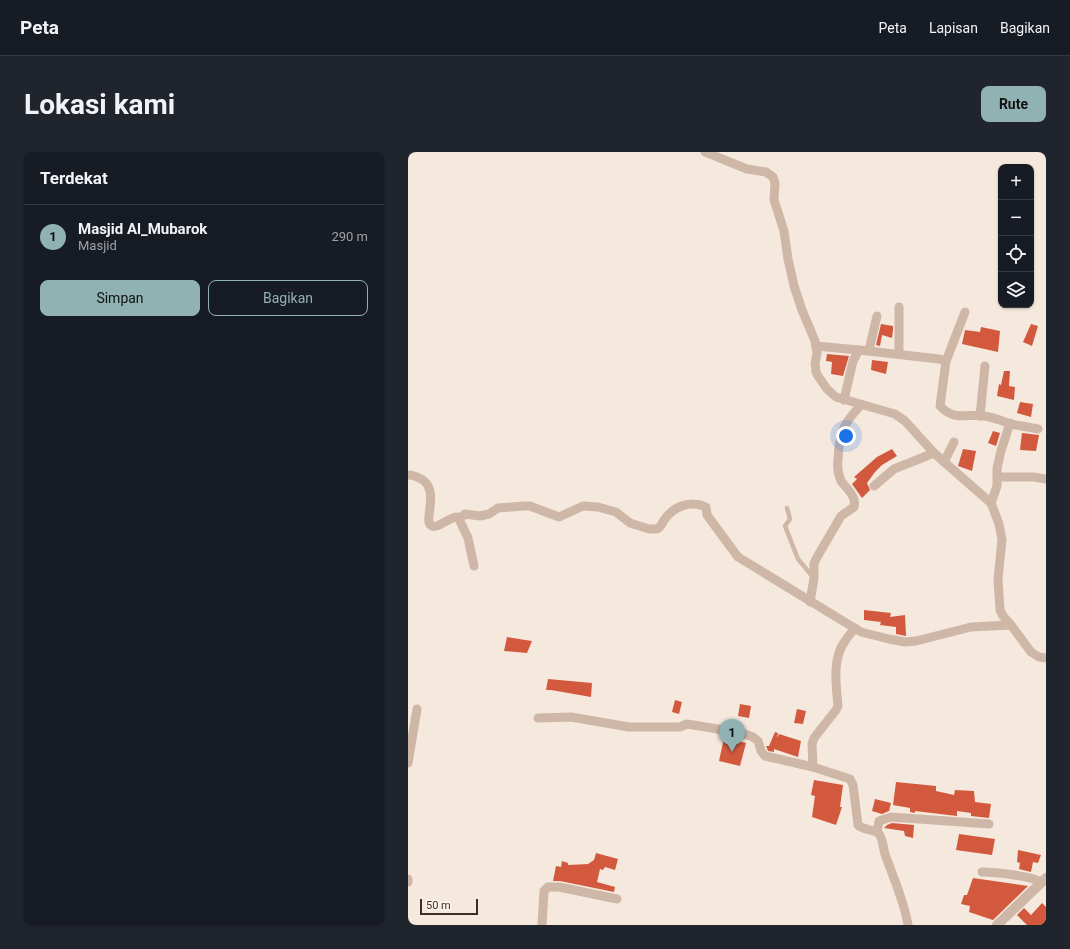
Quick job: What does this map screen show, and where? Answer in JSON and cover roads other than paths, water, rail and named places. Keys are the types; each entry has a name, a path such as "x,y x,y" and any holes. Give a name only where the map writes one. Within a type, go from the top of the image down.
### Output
{"street":[{"path":"705,152 747,169 766,172 773,177 775,183 774,200 784,231 794,286 802,310 814,336 816,346 816,372 827,388 836,397 895,414 905,421 934,453 991,503 999,524 1002,540 998,579 1000,610 1031,652 1039,657 1046,658"},
{"path":"899,307 899,354"},
{"path":"965,312 946,361 940,406 945,411 962,417 980,416 1038,428"},
{"path":"869,350 877,316"},
{"path":"816,346 869,350 946,361"},
{"path":"844,400 853,362 859,350"},
{"path":"980,416 985,366"},
{"path":"810,602 814,578 814,564 836,523 841,516 854,507 855,500 840,479 838,473 838,448 840,434 847,422 861,405"},
{"path":"991,503 997,486 997,468 1001,451 1010,423"},
{"path":"944,462 954,442"},
{"path":"874,486 894,469 934,453"},
{"path":"408,475 419,478 427,483 431,497 428,517 429,524 431,526 434,527 452,517 457,517 459,519 468,538 474,566"},
{"path":"998,477 1034,477 1046,479"},
{"path":"459,519 465,514 480,516 489,514 498,508 524,506 530,506 559,517 565,516 573,510 584,506 592,506 616,512 630,522 649,529 657,530 674,509 685,504 702,505 706,507 707,515 738,557 810,602 862,632 889,639 916,642 971,627 1011,625"},
{"path":"813,767 812,744 814,738 838,706 835,672 839,652 844,641 855,628"},
{"path":"408,763 417,709"},
{"path":"538,718 571,717 630,727 680,727 687,724 742,733 753,737 758,741 761,751 765,756 813,767 850,780 853,786 858,825 877,832 881,837 884,852 900,893 908,925"},
{"path":"877,832 879,821 891,817 989,824"},
{"path":"982,872 995,872 1044,880"},
{"path":"996,925 1044,880"},
{"path":"542,925 543,897 544,891 548,888 559,887 617,899"}],"lane":[{"path":"787,508 790,519 786,526 789,537 798,559 814,578"}],"place":[{"name":"Masjid Al_Mubarok","path":"732,752"}]}
